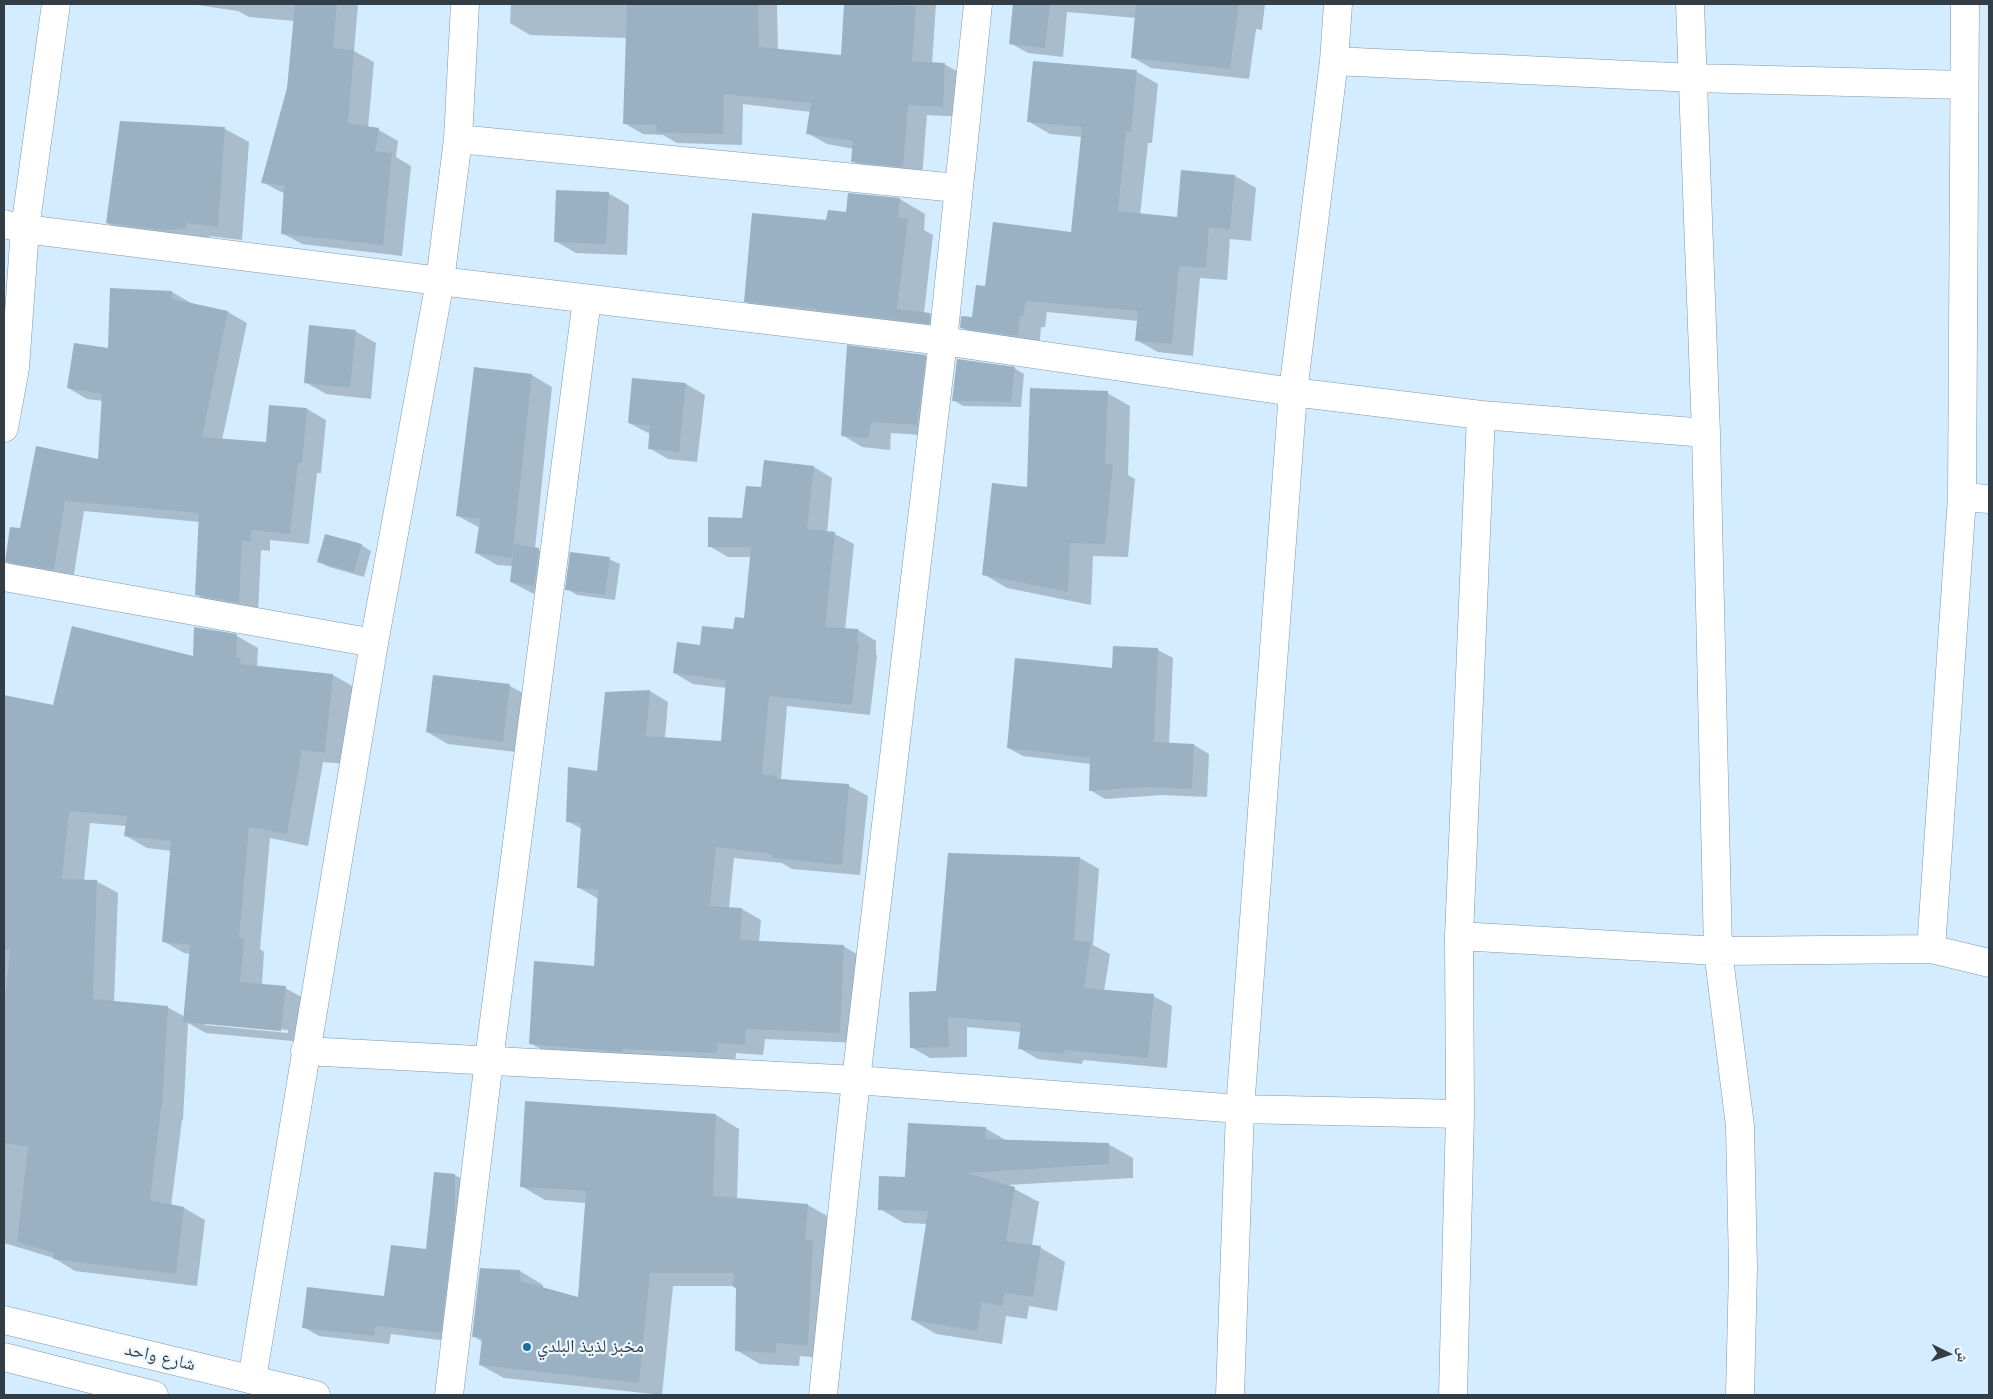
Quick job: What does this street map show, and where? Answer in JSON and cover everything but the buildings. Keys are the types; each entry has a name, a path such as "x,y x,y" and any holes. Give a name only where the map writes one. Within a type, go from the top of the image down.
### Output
{"street":[{"path":"4,428 15,368 15,226 56,4"},
{"path":"252,1379 374,643 440,281 458,139 465,4"},
{"path":"823,1395 856,1080 943,340 957,188 978,4"},
{"path":"1230,1395 1240,1109 1293,392 1334,61 1338,4"},
{"path":"1690,4 1706,433 1718,951 1740,1126 1743,1268 1740,1395"},
{"path":"1931,949 1962,497 1965,4"},
{"path":"1334,61 1694,78 1964,85"},
{"path":"458,139 957,188"},
{"path":"15,226 440,281 943,340 1293,392 1481,414 1706,433"},
{"path":"449,1395 489,1060 587,299"},
{"path":"1453,1395 1460,1114 1459,936 1481,414"},
{"path":"1962,497 1989,499"},
{"path":"4,577 374,643"},
{"path":"1459,936 1718,951 1931,949 1989,963"},
{"path":"305,1051 856,1080 1240,1109 1460,1114"},
{"name":"شارع واحد","path":"4,1320 316,1395"},
{"path":"4,1357 154,1395"}],"place":[{"name":"مخبز لذيذ البلدي","path":"527,1347"}]}
